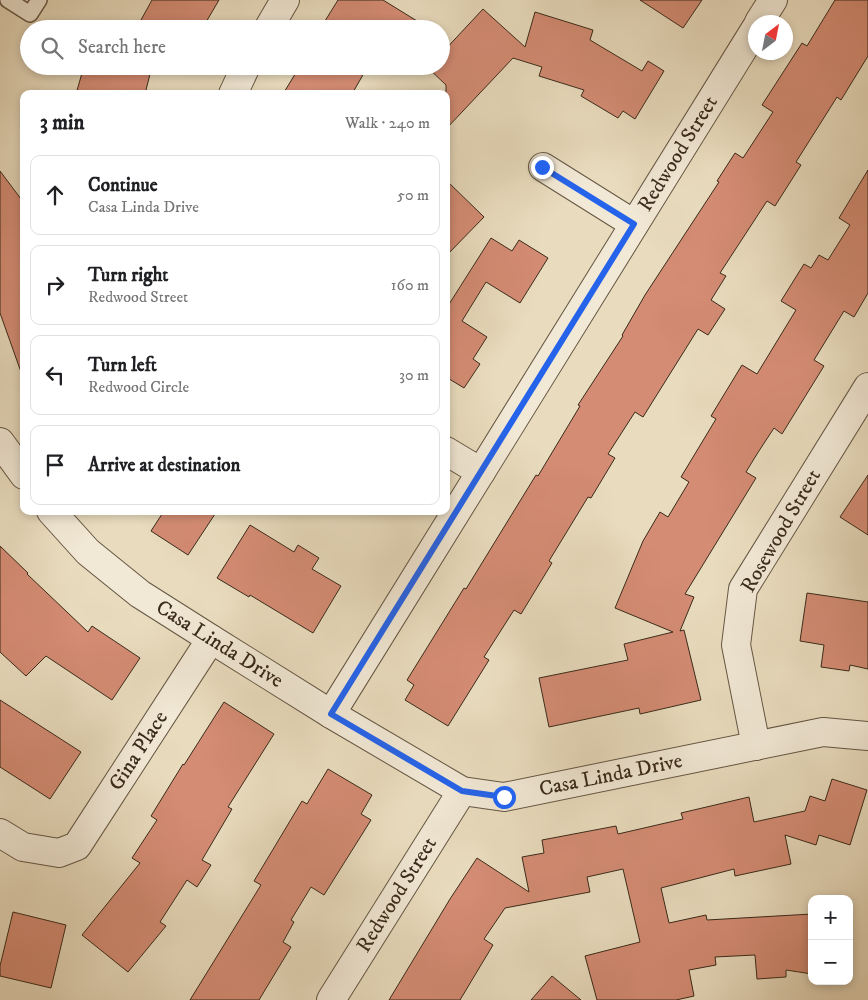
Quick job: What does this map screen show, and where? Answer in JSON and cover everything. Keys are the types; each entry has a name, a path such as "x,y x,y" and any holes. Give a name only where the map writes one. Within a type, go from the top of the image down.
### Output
{"street":[{"path":"273,20 285,0"},
{"path":"763,15 773,0"},
{"name":"Redwood Street","path":"331,714 748,41"},
{"path":"235,90 242,75"},
{"path":"542,167 634,224"},
{"name":"Rosewood Street","path":"756,746 736,645 743,589 868,388"},
{"path":"0,442 20,470"},
{"path":"450,453 480,472"},
{"name":"Casa Linda Drive","path":"56,515 88,552 133,588 331,714 462,791 504,797 823,732 868,736"},
{"name":"Gina Place","path":"0,833 23,848 59,852 77,846 212,639"},
{"name":"Redwood Street","path":"331,1000 462,791"}],"lane":[{"path":"8,0 30,14 39,0"}],"building":[{"path":"152,0 219,0 207,20 141,20"},
{"path":"338,0 383,0 415,20 326,20"},
{"path":"640,0 702,0 683,28"},
{"path":"835,0 868,0 868,56 841,100 837,97 796,162 801,165 775,206 767,201 720,273 726,276 711,300 725,309 708,335 698,329 643,417 635,412 608,454 615,458 591,498 588,497 549,561 552,563 521,614 514,610 484,657 489,660 448,726 405,700 414,685 407,680 536,475 538,476 580,406 578,405 623,336 645,295 719,182 717,181 735,153 743,158 773,112 762,105 791,60 793,60 802,43 807,46"},
{"path":"483,9 525,47 535,12 593,30 590,40 642,71 648,61 664,71 635,119 623,111 618,118 581,96 584,90 539,76 542,67 513,58 450,125 450,90 446,90 446,85 435,75 450,75 450,44"},
{"path":"81,75 150,75 146,90 77,90"},
{"path":"295,75 363,75 354,90 285,90"},
{"path":"868,170 868,293 854,317 844,311 814,360 824,366 782,434 774,428 746,472 756,478 685,594 694,597 680,631 684,630 701,700 640,714 639,708 549,727 539,678 628,660 624,644 673,632 615,608 643,541 660,512 668,517 689,482 681,477 716,419 711,416 742,365 757,374 796,310 781,301 804,264 811,268 819,255 828,260 850,225 839,218"},
{"path":"0,171 20,198 20,369 0,313"},
{"path":"450,184 484,217 450,252"},
{"path":"491,238 512,251 519,240 548,258 520,303 486,282 462,321 487,337 473,359 480,364 464,388 450,379 450,303"},
{"path":"868,475 868,535 840,517"},
{"path":"161,515 214,515 188,555 151,531"},
{"path":"250,525 294,552 298,545 319,558 312,569 341,586 313,633 250,595 249,597 217,578"},
{"path":"0,546 88,632 92,626 140,658 112,700 46,656 26,676 0,652"},
{"path":"807,593 868,602 868,669 850,665 849,671 821,667 824,645 800,641"},
{"path":"0,700 81,752 50,799 0,767"},
{"path":"224,702 274,734 228,807 232,809 202,860 211,865 197,887 187,880 160,922 166,926 128,972 82,935 140,863 132,858 157,820 151,816"},
{"path":"328,769 372,795 361,814 371,820 324,895 311,887 291,920 294,922 283,942 291,947 259,1000 190,1000 261,885 254,881 302,801 307,804"},
{"path":"832,779 867,790 850,845 819,835 816,845 785,835 791,864 735,876 734,869 661,888 669,923 706,915 707,920 808,914 808,973 786,970 786,977 757,979 755,955 715,957 716,965 689,970 694,996 676,1000 597,1000 585,956 640,942 623,869 587,877 590,892 505,908 484,939 493,945 460,1000 389,1000 477,858 529,892 522,857 544,853 542,840 616,826 618,834 683,819 681,813 749,797 754,822 805,811 810,796 825,801"},
{"path":"13,912 66,925 51,988 0,976 0,966"},
{"path":"552,976 581,1000 531,1000"}],"route":[{"path":"504,797 462,791 331,714 634,224 542,167"}]}
